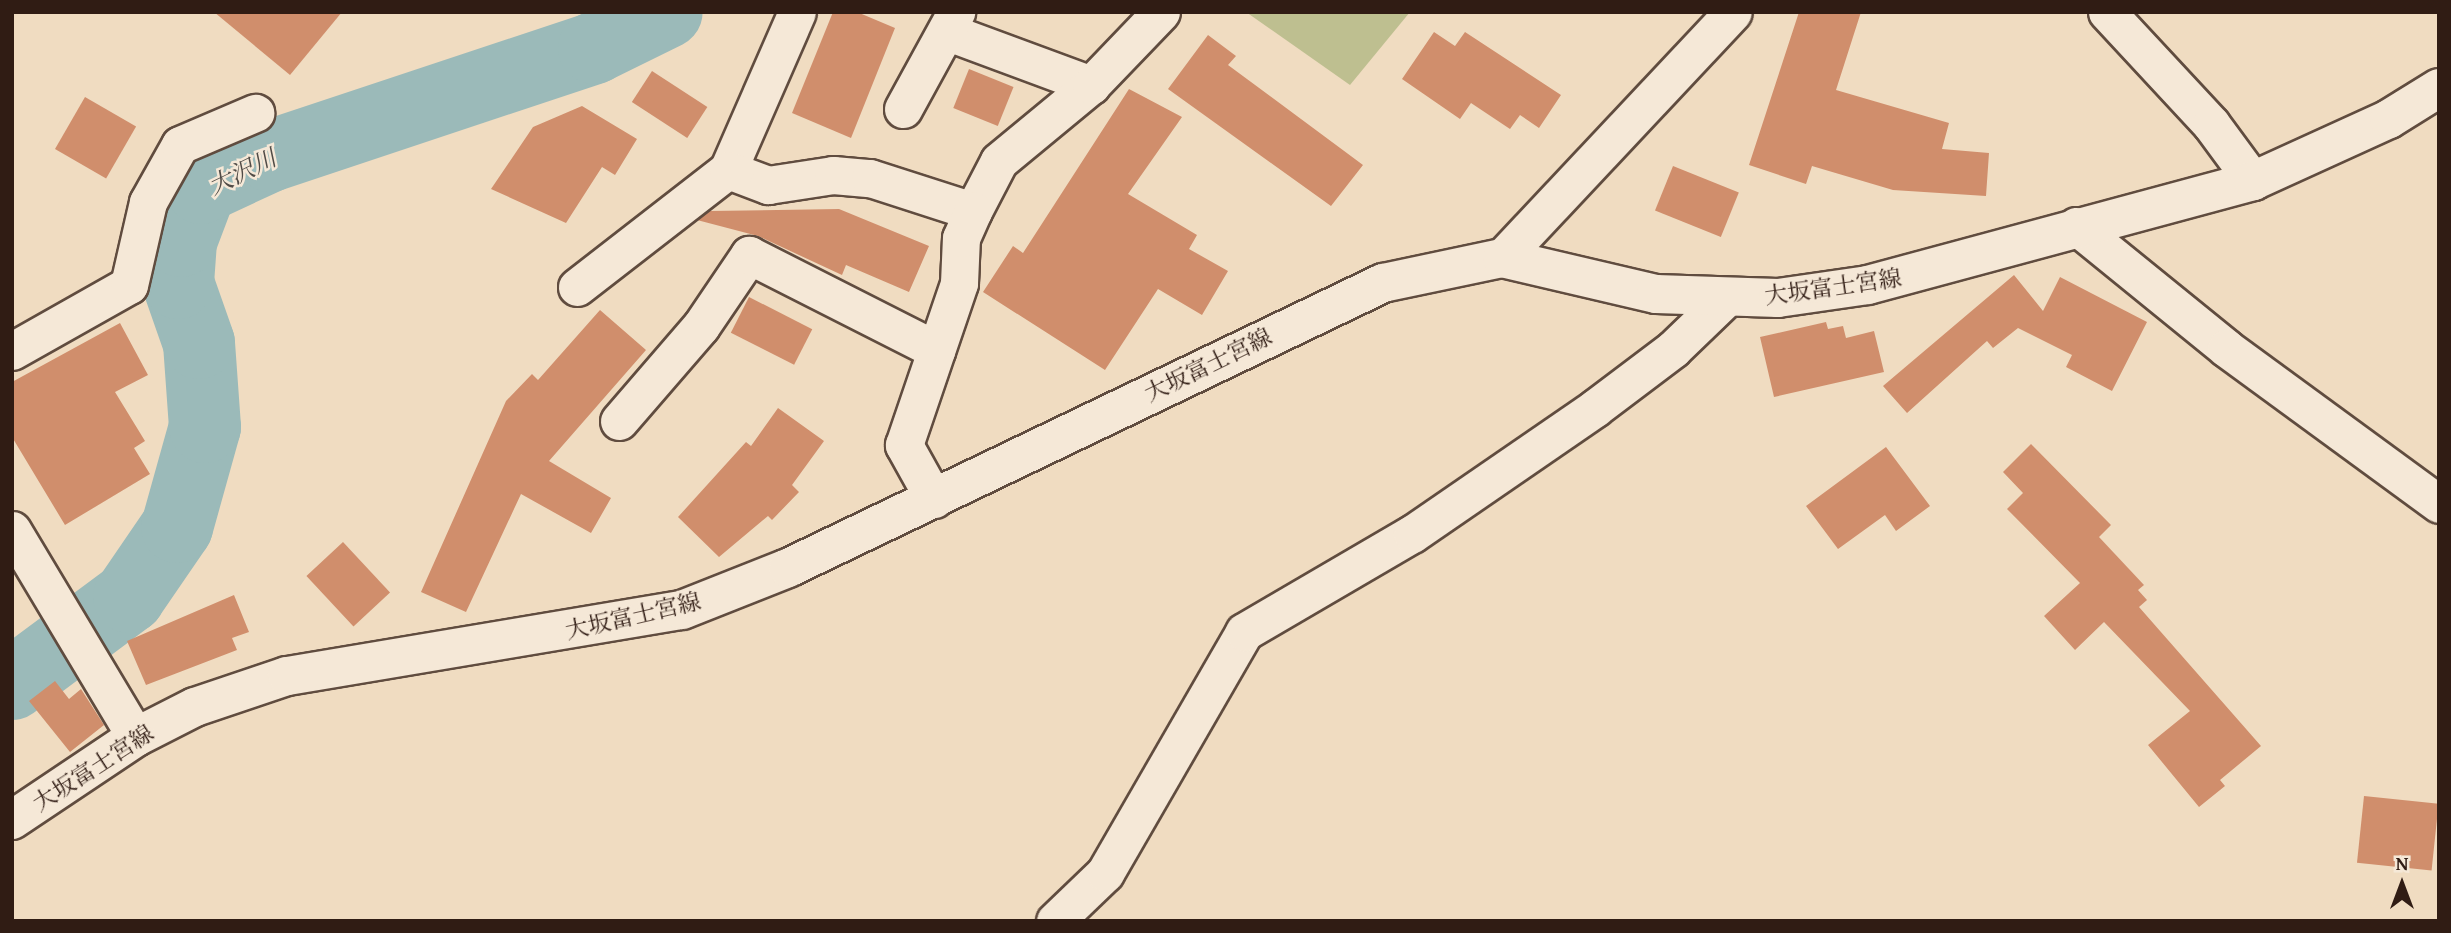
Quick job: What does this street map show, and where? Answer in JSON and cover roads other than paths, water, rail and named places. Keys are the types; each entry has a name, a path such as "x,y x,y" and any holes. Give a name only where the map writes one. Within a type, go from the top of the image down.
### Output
{"main road":[{"name":"大坂富士宮線","path":"12,820 136,737 195,707 287,676 681,610 934,499 1383,282 1502,258 1656,294 1778,298 1868,285 2076,226 2253,181 2389,119 2439,88"}],"street":[{"path":"577,287 728,170 797,12"},
{"path":"934,499 904,445 959,283 961,238 973,211 999,161 1090,85 1161,12"},
{"path":"1502,258 1733,12"},
{"path":"2107,12 2211,124 2253,181"},
{"path":"903,109 952,22 1090,85"},
{"path":"12,351 129,285 148,202 180,145 255,113"},
{"path":"728,170 768,185 834,175 870,178 973,211"},
{"path":"2076,226 2226,348 2439,504"},
{"path":"619,421 701,326 749,255 936,349"},
{"path":"1055,921 1105,873 1244,632 1412,534 1595,408 1673,349 1727,297"},
{"path":"12,530 136,737"}],"waterway":[{"name":"大沢川","path":"12,684 129,597 177,527 205,427 199,343 178,283 181,241 201,188 270,156 594,48 667,12"}]}
